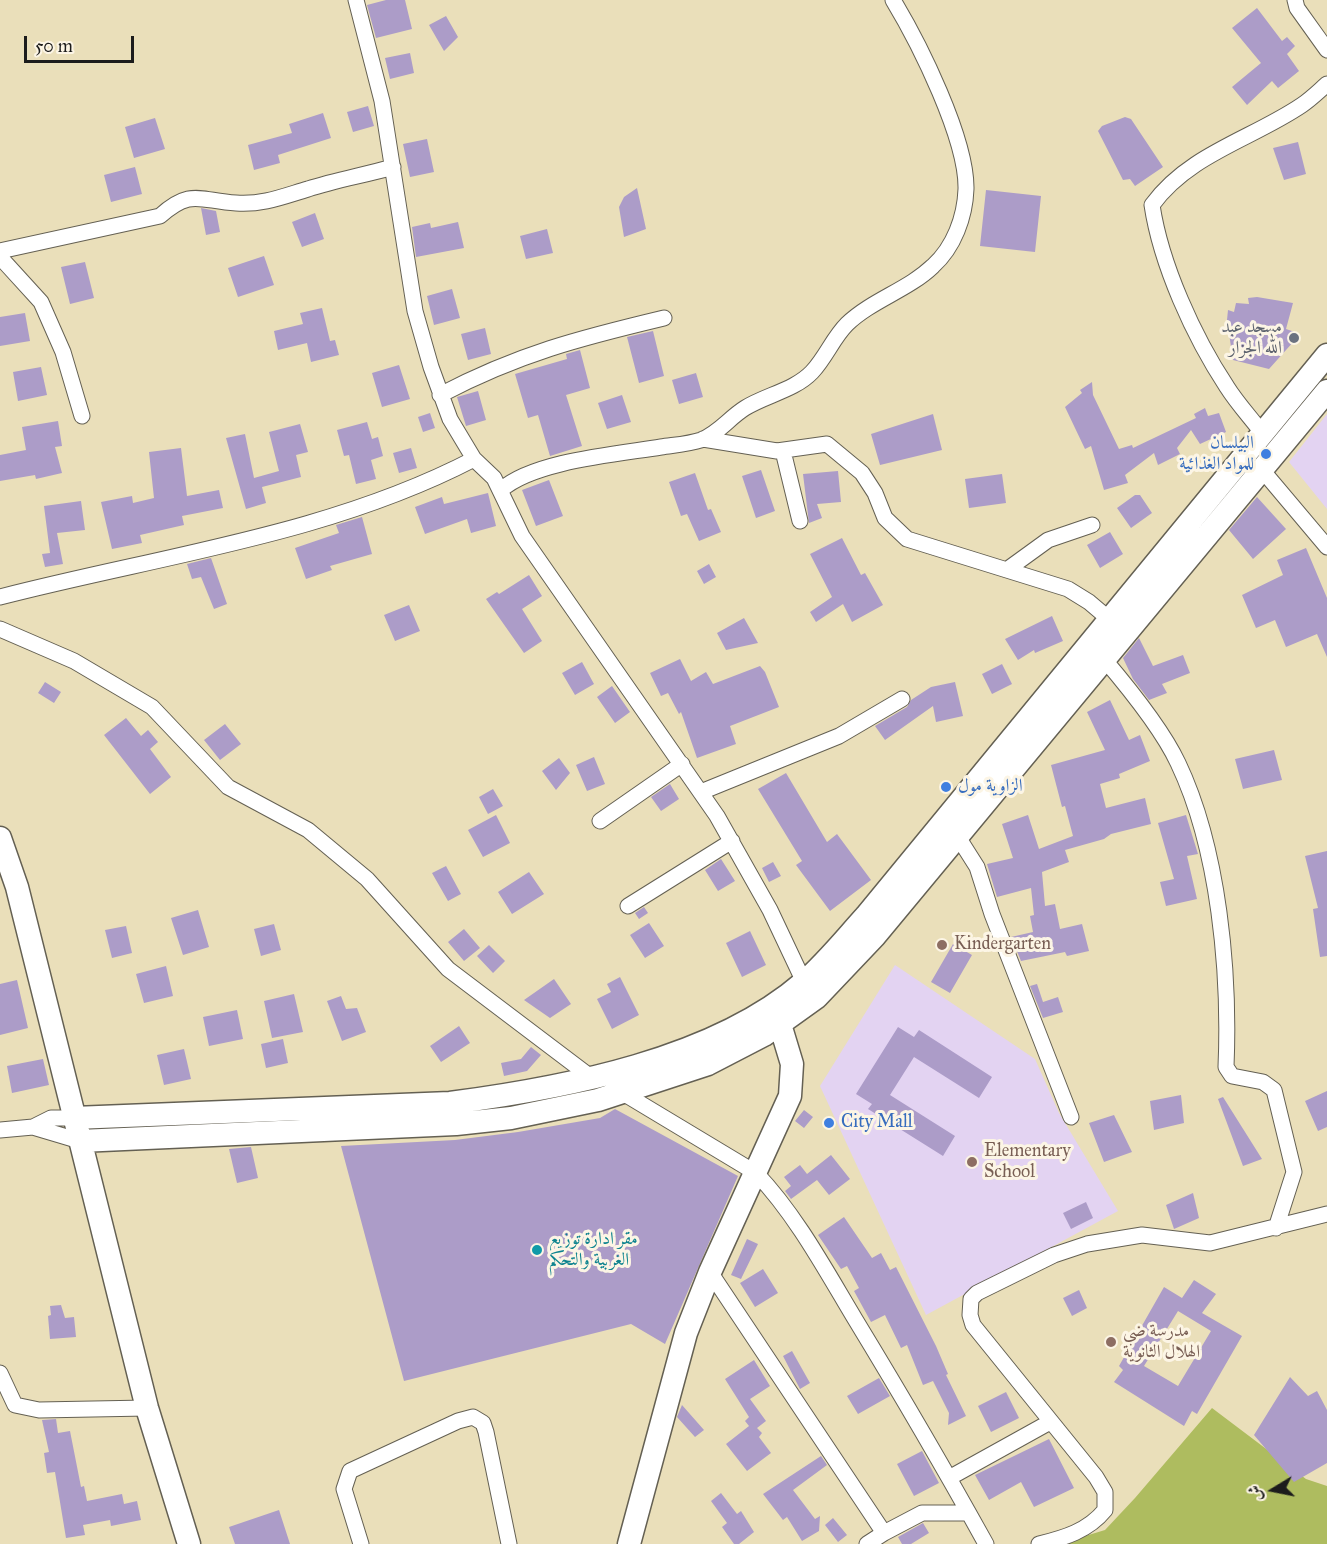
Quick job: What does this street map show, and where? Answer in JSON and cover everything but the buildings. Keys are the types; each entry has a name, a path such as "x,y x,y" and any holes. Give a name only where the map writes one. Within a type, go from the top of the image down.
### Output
{"main road":[{"path":"74,1118 450,1103 507,1096 592,1078 699,1044 818,997 827,973 866,916 1327,355"},
{"path":"80,1141 456,1124 568,1107 623,1092 708,1064 738,1050 777,1014 804,982 827,973 958,837 1327,391"},
{"path":"0,838 17,887 147,1408 189,1544"},
{"path":"629,1544 678,1360 710,1272 787,1104 793,1086 792,1064 777,1014"}],"street":[{"path":"356,0 382,101 415,311 440,395 461,441 474,459 494,478 522,536 682,764 732,841 771,910 804,982"},
{"path":"703,439 745,408 802,381 812,373 832,341 849,322 890,294 922,276 935,265 955,237 965,204 966,187 960,153 937,87 893,0"},
{"path":"1295,0 1297,8 1327,50"},
{"path":"1263,434 1226,386 1188,315 1163,251 1152,205 1176,178 1214,152 1302,105 1327,84"},
{"path":"0,250 160,216 176,201 189,198 237,204 279,200 307,189 393,167"},
{"path":"0,256 41,302 63,352 82,416"},
{"path":"440,395 529,354 582,338 664,318"},
{"path":"501,490 516,478 537,471 703,439 783,451 821,444 832,447 862,473 875,493 885,518 907,539 1074,591 1109,619"},
{"path":"783,451 800,521"},
{"path":"0,597 307,524 427,484 474,459"},
{"path":"1263,471 1327,547"},
{"path":"1008,569 1048,540 1092,525"},
{"path":"0,629 74,662 152,707 228,787 308,830 367,879 448,969 592,1078"},
{"path":"1104,659 1124,682 1177,761 1195,804 1207,852 1228,986 1226,1067 1232,1076 1263,1082 1274,1090 1294,1172 1276,1228"},
{"path":"701,792 839,736 902,699"},
{"path":"600,821 682,764"},
{"path":"958,837 977,867 992,914 1071,1117"},
{"path":"628,906 732,841"},
{"path":"623,1092 756,1173 772,1190 828,1273 986,1544"},
{"path":"0,1130 33,1127 51,1118 74,1118"},
{"path":"33,1127 80,1141"},
{"path":"1039,1544 1066,1537 1096,1521 1105,1510 1106,1500 1096,1477 973,1325 970,1299 977,1293 1054,1255 1096,1242 1142,1235 1210,1243 1327,1214"},
{"path":"710,1272 884,1533"},
{"path":"0,1373 15,1405 39,1410 147,1408"},
{"path":"361,1544 344,1489 350,1471 458,1421 473,1417 483,1424 486,1432 509,1544"},
{"path":"949,1478 1050,1422"},
{"path":"867,1544 922,1513 968,1513"}],"shaded area":[{"path":"1327,414 1327,509 1289,462"},
{"name":"Elementary School","path":"895,965 1035,1059 1059,1113 1118,1211 926,1315 820,1086"}],"green space":[{"path":"1212,1408 1306,1479 1327,1486 1327,1544 1059,1544 1105,1530"}],"place":[{"name":"مسجد عبد الله الجزار","path":"1294,338"},
{"name":"البيلسان للمواد الغذائية","path":"1266,454"},
{"name":"الزاوية مول","path":"946,787"},
{"name":"Kindergarten","path":"942,945"},
{"name":"City Mall","path":"829,1123"},
{"name":"Elementary School","path":"972,1162"},
{"name":"مقر ادارة توزيع الغربية والتحكم","path":"537,1250"},
{"name":"مدرسة ضي الهلال الثانوية","path":"1111,1342"}]}
